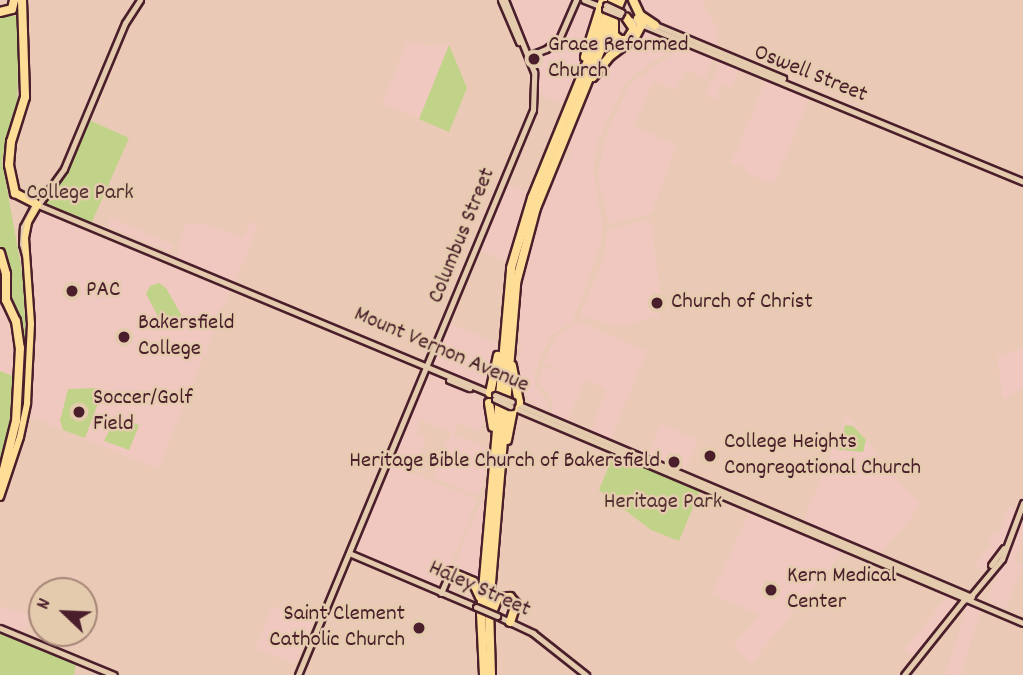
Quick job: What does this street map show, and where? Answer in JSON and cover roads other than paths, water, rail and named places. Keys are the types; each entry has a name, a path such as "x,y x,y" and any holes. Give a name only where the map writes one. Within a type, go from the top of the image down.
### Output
{"highway":[{"name":"Mount Vernon Avenue","path":"18,0 24,11 25,97 11,142 9,165 15,193 36,205"},
{"path":"0,12 12,9 18,0"},
{"path":"621,0 612,31 621,40 629,39 634,31 633,25 622,15"},
{"path":"491,675 488,619 516,283 523,247 575,110 621,0"},
{"path":"633,0 642,16 655,25"},
{"path":"481,626 509,279 523,223 574,97 600,3"},
{"path":"574,97 600,3"},
{"path":"575,110 599,68 610,56 633,40 640,21"},
{"path":"0,253 6,278 6,300 16,321 20,343 17,411 0,485"},
{"path":"494,461 492,397 506,318"},
{"path":"500,473 514,405 511,331"},
{"path":"17,411 18,416 24,419"},
{"path":"451,576 473,583 479,591 484,675"},
{"path":"489,661 495,600 502,595 515,602 510,622"},
{"path":"497,616 509,615 515,610"}],"main road":[{"path":"0,497 24,419 31,324 25,256 26,229 36,205 62,167 125,16 138,0"},
{"name":"Columbus Street","path":"296,675 410,410 533,110 536,84 503,0"},
{"path":"527,56 546,49 559,39 576,0"},
{"name":"Oswell Street","path":"600,3 622,15 655,25 1023,181"},
{"name":"Oswell Street","path":"640,21 871,119 909,131 1023,181"},
{"name":"Mount Vernon Avenue","path":"36,205 426,367 1023,621"},
{"name":"Mount Vernon Avenue","path":"426,367 447,379 471,385 492,397"},
{"name":"Columbus Street","path":"374,491 426,367"},
{"path":"410,410 413,394"},
{"path":"904,675 1001,557 1023,508"},
{"name":"Columbus Street","path":"296,675 357,532"},
{"name":"Haley Street","path":"349,554 510,622 555,650 586,675"},
{"path":"441,593 451,576"},
{"name":"Mount Vernon Avenue","path":"967,597 1008,615"},
{"path":"0,628 114,675"},
{"path":"555,650 562,644"}],"place":[{"name":"Grace Reformed Church","path":"534,59"},
{"name":"PAC","path":"72,291"},
{"name":"Church of Christ","path":"657,303"},
{"name":"Bakersfield College","path":"124,337"},
{"name":"Soccer/Golf Field","path":"79,412"},
{"name":"College Heights Congregational Church","path":"710,456"},
{"name":"Heritage Bible Church of Bakersfield","path":"674,462"},
{"name":"Kern Medical Center","path":"771,590"},
{"name":"Saint Clement Catholic Church","path":"419,628"}],"park label":[{"name":"College Park","path":"80,194"},
{"name":"Heritage Park","path":"663,503"}]}
